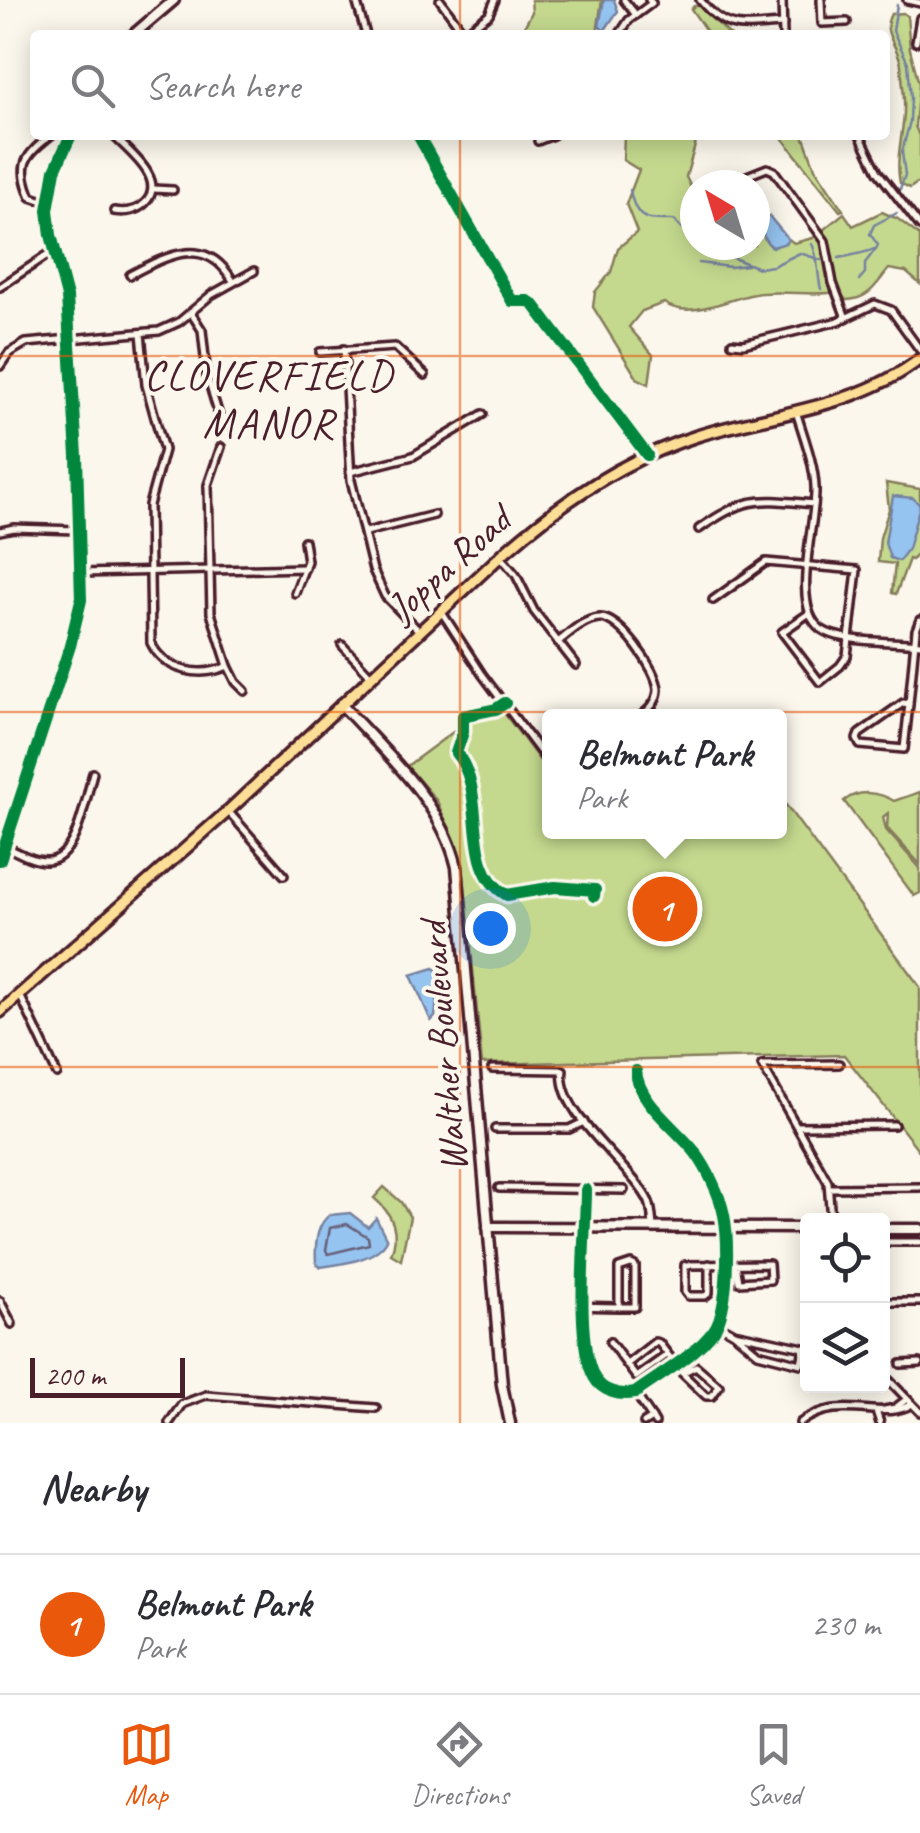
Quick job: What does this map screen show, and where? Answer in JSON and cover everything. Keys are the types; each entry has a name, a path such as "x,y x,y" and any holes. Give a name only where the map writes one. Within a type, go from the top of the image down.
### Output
{"main road":[{"name":"Joppa Road","path":"0,1012 228,811 500,556 558,508 646,455 699,435 864,392 920,359"}],"street":[{"path":"140,30 174,0"},
{"path":"356,0 365,30"},
{"path":"440,0 462,30"},
{"path":"470,30 489,14 495,0"},
{"path":"624,0 636,15"},
{"path":"623,30 652,3 649,0"},
{"path":"700,0 730,26 783,24"},
{"path":"782,0 783,30"},
{"path":"822,0 822,23 847,22"},
{"path":"907,0 920,3"},
{"path":"916,42 920,18"},
{"path":"46,140 28,156 23,169 31,196 48,203"},
{"path":"0,860 74,634 81,600 66,289 48,203 54,170 69,140"},
{"path":"114,211 139,207 149,199 153,188 148,172 119,140"},
{"path":"421,140 512,302 534,305 646,455"},
{"path":"862,140 878,172 920,226"},
{"path":"762,170 774,171 825,241 846,318"},
{"path":"153,188 173,190"},
{"path":"0,287 55,250"},
{"path":"130,275 177,255 196,252 217,260 234,282"},
{"path":"0,366 9,352 26,343 168,328 254,271"},
{"path":"732,344 756,342 846,318 868,305 884,306 894,314 920,350"},
{"path":"191,313 202,330 207,376 224,429"},
{"path":"141,333 146,385 164,444 149,504 149,632 156,653 168,663 191,672 212,673 228,666"},
{"path":"320,352 395,347 425,375"},
{"path":"344,349 350,472 374,570 382,592 420,631"},
{"path":"796,411 814,480 808,614 822,630 917,644"},
{"path":"350,472 413,456 483,414"},
{"path":"221,447 208,485 213,621 228,666 246,691"},
{"path":"700,529 747,501 814,504"},
{"path":"366,532 434,514"},
{"path":"0,531 80,530"},
{"path":"295,593 304,568 304,541"},
{"path":"500,556 576,665"},
{"path":"712,600 766,562 857,570 844,662 820,682 782,632 808,614"},
{"path":"81,574 304,568"},
{"path":"441,611 542,754"},
{"path":"558,642 592,620 607,619 618,624 657,679 656,701 649,709"},
{"path":"908,704 898,705 860,734 858,742 862,746 904,749 920,620"},
{"path":"342,645 372,676"},
{"name":"Walther Boulevard","path":"341,704 438,815 454,852 503,1390 510,1423"},
{"path":"3,846 42,861 66,853 72,846 93,772"},
{"path":"228,811 284,874"},
{"path":"20,995 58,1074"},
{"path":"831,1213 830,1188 762,1065 840,1064"},
{"path":"492,1070 563,1070 563,1085 595,1140 648,1200 653,1228"},
{"path":"586,1190 585,1336 596,1380 610,1391 635,1393 704,1341 718,1324 724,1300 725,1228 724,1212 698,1155 649,1100 636,1071"},
{"path":"495,1129 569,1128 584,1122"},
{"path":"797,1126 894,1125"},
{"path":"830,1188 920,1187"},
{"path":"499,1188 624,1190"},
{"path":"488,1228 800,1228"},
{"path":"890,1229 920,1229"},
{"path":"890,1242 920,1242"},
{"path":"584,1306 619,1308 635,1307 635,1266 631,1264 619,1266 619,1308"},
{"path":"710,1264 710,1293 688,1296 686,1265 710,1264 736,1264 770,1264 770,1280 739,1282 736,1264"},
{"path":"0,1301 12,1324"},
{"path":"890,1302 920,1302"},
{"path":"718,1324 758,1353 801,1364 804,1348 734,1334"},
{"path":"610,1342 636,1377 668,1354"},
{"path":"627,1364 655,1342 682,1373 706,1396 712,1396 719,1386 696,1366 682,1373"},
{"path":"901,1364 920,1363"},
{"path":"890,1381 920,1412"},
{"path":"635,1393 653,1420 644,1423"},
{"path":"169,1423 182,1404 206,1395 376,1408"},
{"path":"800,1423 828,1410 876,1412 909,1401"},
{"path":"876,1412 880,1423"}],"green space":[{"path":"531,0 602,0 597,30 523,30 532,12"},
{"path":"700,6 725,30 706,30 691,9"},
{"path":"891,14 907,16 919,84 915,126 920,138 920,181 910,188 900,183 899,174 904,94 900,58 888,27"},
{"path":"624,140 697,140 688,170 680,170 680,260 770,260 770,233 776,230 794,243 813,238 844,213 853,226 882,212 920,236 920,284 906,272 889,269 871,290 854,299 846,300 840,292 772,293 699,309 675,308 664,303 642,311 629,327 653,355 649,384 637,378 593,307 595,292 611,272 618,248 637,232 626,204 639,170 623,160"},
{"path":"784,140 805,140 815,168 843,210"},
{"path":"886,483 920,489 920,549 909,559 896,594 892,593 895,564 878,562 889,509"},
{"path":"495,701 542,763 542,839 787,839 787,806 920,987 920,1152 844,1055 482,1064 463,865 437,801 407,766"},
{"path":"920,792 920,864 887,828 888,813 883,817 886,830 920,868 920,893 914,896 844,801 869,793 894,801"},
{"path":"384,1187 401,1202 410,1217 401,1260 391,1254 395,1238 390,1217 374,1198"}],"water":[{"path":"604,0 614,0 618,11 605,30 599,26"},
{"path":"770,217 788,239 773,247 770,244"},
{"path":"893,496 913,498 920,505 908,549 899,561 890,558 885,543"},
{"path":"434,968 440,973 435,1017 431,1021 411,975"},
{"path":"350,1213 368,1227 376,1218 387,1240 367,1257 320,1267 316,1250 322,1224 330,1215"}],"waterway":[{"path":"897,5 893,31 908,63 911,98 902,152 905,175 900,189"},
{"path":"630,190 639,214 650,219 674,220 680,227"},
{"path":"876,249 878,245 870,234 874,225 897,213"},
{"path":"812,244 821,289"},
{"path":"839,258 874,249"},
{"path":"859,280 875,250"},
{"path":"738,260 759,268 800,253 821,260"},
{"path":"699,263 747,265"}],"cycle path":[{"path":"0,860 70,646 81,600 67,297 48,210 55,170 69,140"},
{"path":"421,140 512,301 534,305 647,455"},
{"path":"505,703 496,709 463,716 456,753 472,788 484,867 492,883 507,895 555,887 595,890 594,896"},
{"path":"586,1190 582,1286 588,1360 602,1386 618,1393 635,1393 688,1356 714,1330 723,1307 727,1257 724,1215 712,1182 695,1152 643,1093 636,1071"}],"place":[{"name":"Belmont Park","path":"665,909"}],"district":[{"name":"CLOVERFIELD MANOR","path":"269,399"}]}
